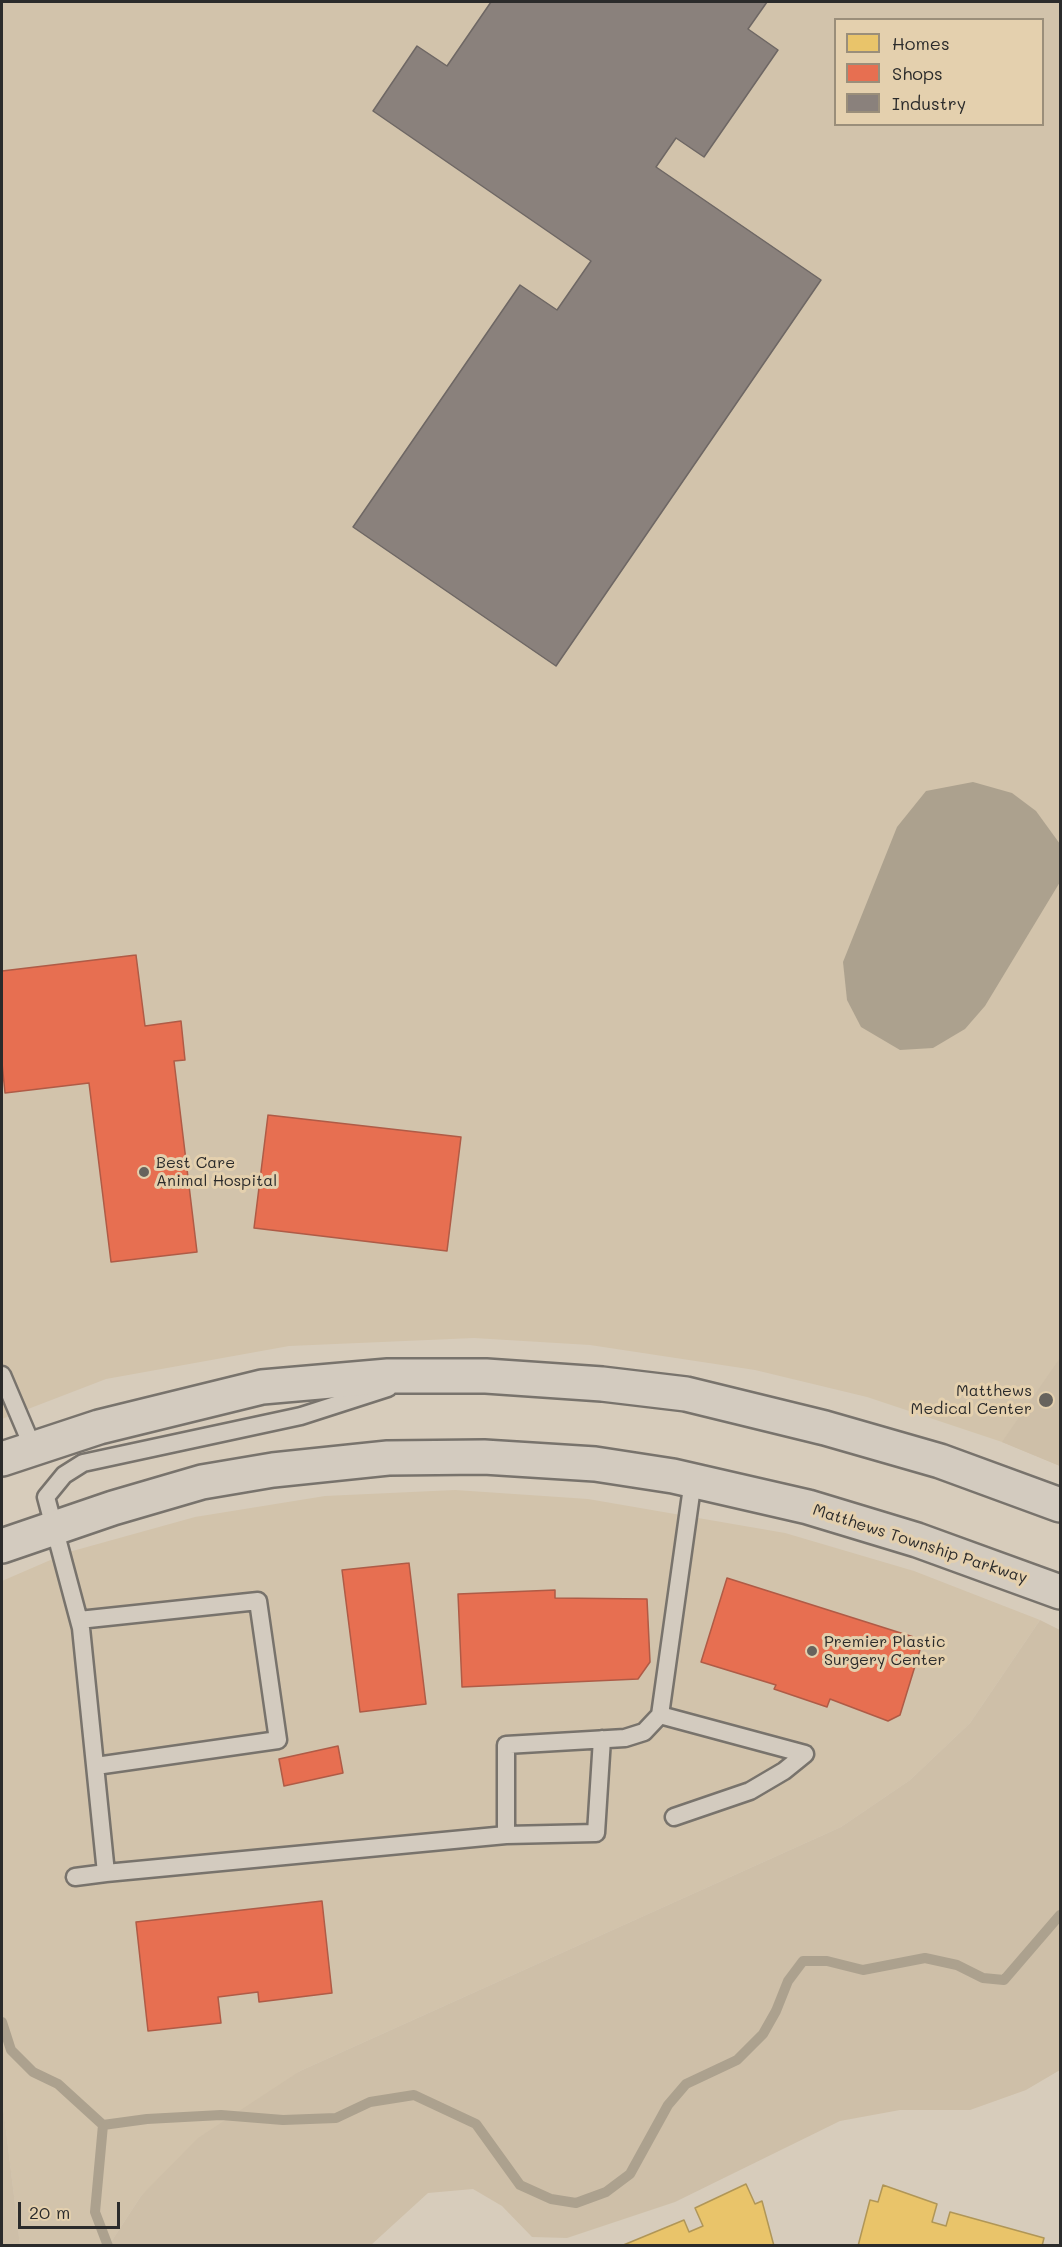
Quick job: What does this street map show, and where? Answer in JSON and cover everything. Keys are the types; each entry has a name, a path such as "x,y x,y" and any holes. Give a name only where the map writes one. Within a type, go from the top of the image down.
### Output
{"main road":[{"path":"2,1459 99,1427 262,1388 388,1376 555,1380 686,1394 825,1428 928,1458 1060,1505"},
{"name":"Matthews Township Parkway","path":"2,1546 53,1527 202,1482 273,1470 388,1458 484,1457 595,1464 693,1480 808,1507 916,1540 1060,1592"}],"lane":[{"path":"2,1375 33,1448"},
{"path":"106,1873 79,1620 46,1497 64,1474 83,1463 301,1416 426,1376"},
{"path":"506,1834 506,1745 625,1738 644,1732 660,1715 693,1480"},
{"path":"79,1620 258,1601 278,1740 96,1766"},
{"path":"660,1715 805,1754 784,1772 750,1791 674,1817"},
{"path":"75,1877 506,1834 596,1833 602,1739"}],"shaded area":[{"path":"2,2 1060,2 1060,1466 1002,1442 867,1397 755,1370 590,1345 474,1338 289,1346 106,1379 2,1419"},
{"path":"973,782 1012,793 1036,811 1060,844 1060,882 985,1006 965,1029 933,1048 900,1050 861,1027 847,1000 843,962 897,827 926,791"},
{"name":"Matthews Medical Center","path":"1060,1358 1060,1466 1002,1442"},
{"path":"455,1490 588,1499 785,1533 914,1571 1040,1620 970,1723 910,1780 841,1827 300,2071 141,2196 109,2245 20,2246 2,2098 2,1581 69,1552 195,1517 325,1496"},
{"path":"1040,1620 1060,1630 1060,2070 1026,2090 970,2110 900,2110 840,2121 675,2202 567,2238 532,2237 502,2206 473,2189 428,2193 371,2245 109,2245 141,2196 198,2138 300,2071 841,1827 910,1780 970,1723"},
{"path":"2,2098 20,2245 2,2245"}],"building: Homes":[{"path":"746,2184 755,2204 762,2201 774,2246 621,2246 684,2220 689,2232 703,2226 695,2208"},
{"path":"883,2185 937,2204 932,2222 946,2226 950,2212 1044,2238 1042,2246 858,2246 870,2200 878,2202"}],"building: Shops":[{"name":"Best Care Animal Hospital","path":"136,955 145,1026 181,1021 185,1060 174,1061 197,1252 111,1262 89,1083 5,1093 2,1063 2,971"},
{"path":"268,1115 461,1137 447,1251 254,1228"},
{"path":"409,1563 426,1704 360,1712 342,1570"},
{"name":"Premier Plastic Surgery Center","path":"727,1578 923,1640 900,1715 888,1721 830,1699 827,1707 774,1689 776,1685 701,1662"},
{"path":"555,1590 555,1598 647,1599 650,1662 638,1679 462,1687 458,1594"},
{"path":"338,1746 343,1773 284,1786 279,1759"},
{"path":"322,1901 332,1993 259,2002 258,1992 218,1997 221,2023 148,2031 136,1922"}],"building: Industry":[{"path":"491,2 767,2 748,29 778,50 704,157 676,138 656,167 821,280 556,666 353,527 520,285 557,310 591,261 373,111 417,46 447,66"}],"waterway":[{"path":"103,2125 147,2119 221,2115 283,2120 336,2118 370,2102 414,2095 476,2124 520,2185 551,2199 576,2203 606,2192 630,2174 668,2105 686,2084 737,2060 763,2034 776,2011 788,1981 803,1961 827,1961 863,1970 925,1958 957,1965 983,1978 1004,1980 1060,1915"},
{"path":"2,2022 11,2050 33,2072 58,2084 103,2125 95,2212 108,2246"}],"place":[{"name":"Best Care Animal Hospital","path":"144,1172"},
{"name":"Matthews Medical Center","path":"1046,1400"},
{"name":"Premier Plastic Surgery Center","path":"812,1651"}]}
